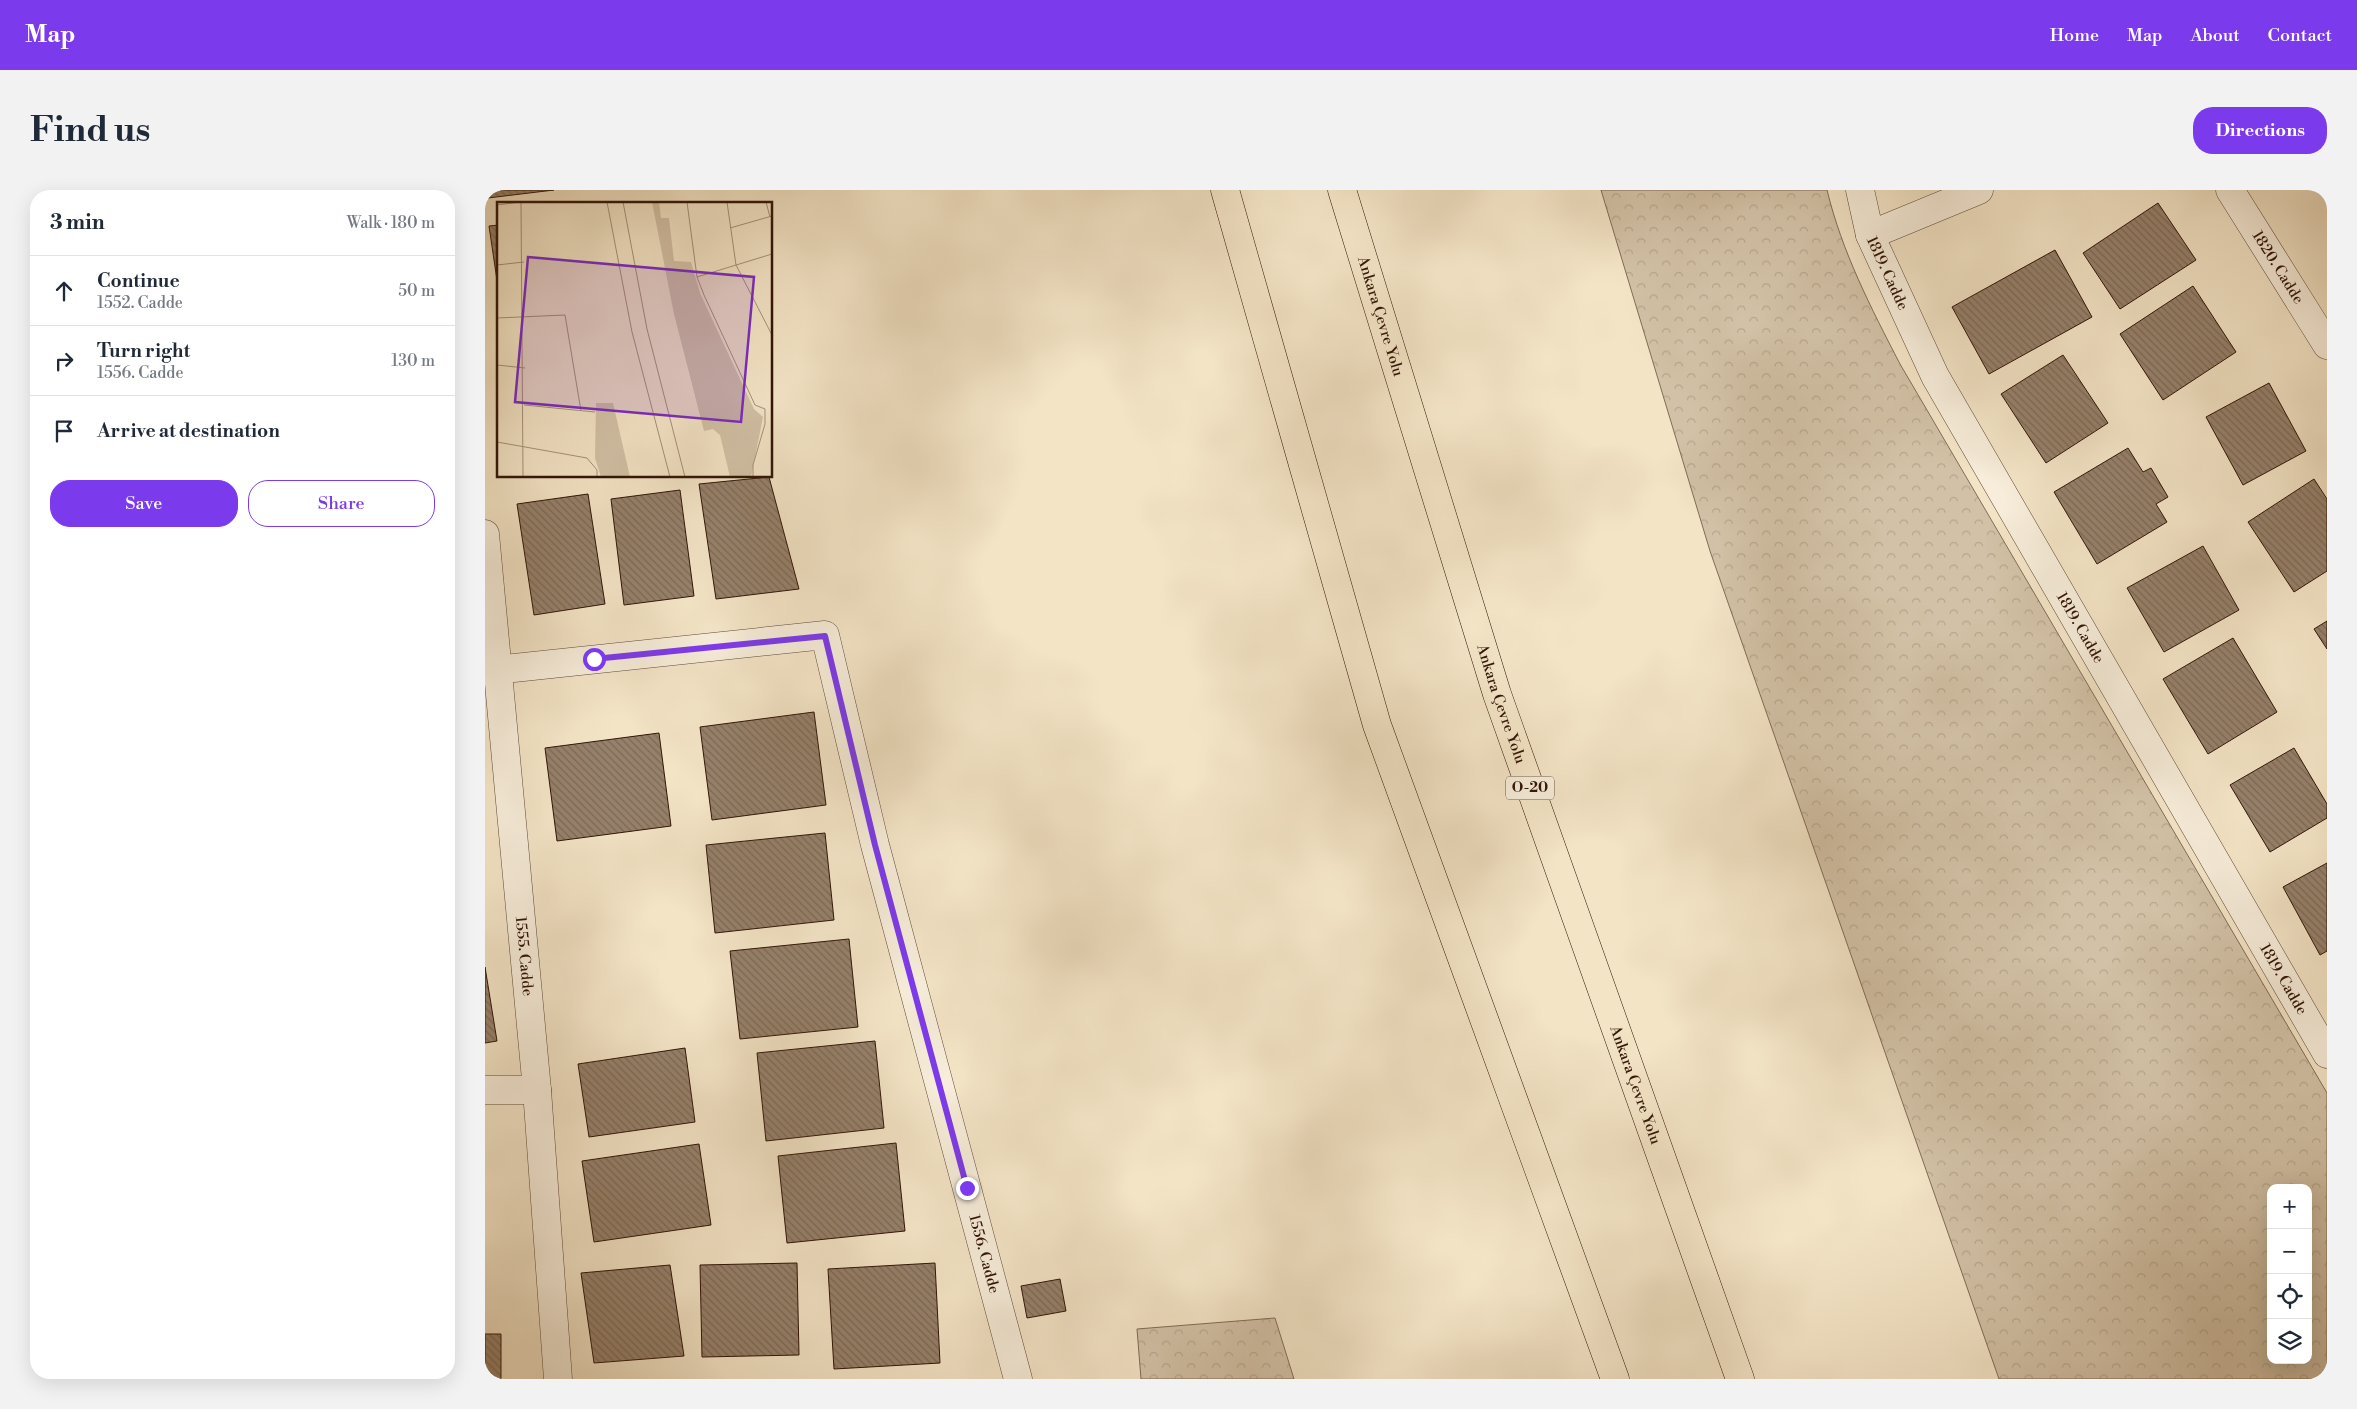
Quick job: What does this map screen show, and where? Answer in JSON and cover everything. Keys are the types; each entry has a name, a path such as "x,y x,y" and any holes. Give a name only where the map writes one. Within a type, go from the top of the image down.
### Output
{"highway":[{"path":"1225,190 1377,725 1615,1379"},
{"name":"Ankara Çevre Yolu","path":"1342,190 1497,694 1740,1379"}],"street":[{"name":"1819. Cadde","path":"1860,190 1870,235 1935,376 2327,1054"},
{"path":"1870,235 1979,190"},
{"name":"1820. Cadde","path":"2230,190 2327,345"},
{"name":"1555. Cadde","path":"485,534 491,670 537,1090 558,1379"},
{"name":"1556. Cadde","path":"491,670 825,636 875,845 1018,1379"},
{"path":"485,1090 537,1090"}],"green space":[{"path":"1601,190 1827,190 1849,258 1868,301 1900,364 2327,1093 2327,1379 1999,1379 1710,551"},
{"path":"1275,1318 1294,1379 1141,1379 1137,1329"}],"building":[{"path":"487,190 554,190 488,198"},
{"path":"2158,203 2196,260 2120,309 2083,253"},
{"path":"497,225 497,280 489,226"},
{"path":"2055,250 2092,317 1989,374 1952,307"},
{"path":"2193,286 2236,352 2163,400 2120,334"},
{"path":"2063,355 2108,423 2046,463 2001,394"},
{"path":"2269,383 2306,451 2243,485 2206,417"},
{"path":"2128,448 2143,472 2151,468 2168,497 2156,504 2167,522 2097,564 2054,492"},
{"path":"769,478 799,589 716,599 699,484"},
{"path":"2314,479 2327,499 2327,571 2294,592 2248,522"},
{"path":"680,490 694,596 624,605 611,499"},
{"path":"588,494 605,604 534,615 517,504"},
{"path":"2203,546 2239,610 2164,652 2127,588"},
{"path":"2327,621 2327,649 2314,629"},
{"path":"2233,638 2277,712 2208,754 2163,679"},
{"path":"814,712 826,805 712,820 700,727"},
{"path":"659,733 671,826 557,841 545,748"},
{"path":"2294,748 2327,804 2327,818 2270,852 2230,785"},
{"path":"825,833 834,920 715,933 706,845"},
{"path":"2327,863 2327,951 2320,955 2283,887"},
{"path":"849,939 858,1027 740,1039 730,951"},
{"path":"485,967 497,1041 485,1043"},
{"path":"875,1041 884,1128 766,1141 757,1053"},
{"path":"685,1048 695,1122 589,1137 578,1064"},
{"path":"896,1143 905,1231 787,1243 778,1156"},
{"path":"699,1144 711,1225 594,1242 582,1161"},
{"path":"797,1263 799,1355 702,1357 700,1265"},
{"path":"935,1263 940,1363 834,1369 828,1269"},
{"path":"670,1265 684,1356 594,1363 581,1273"},
{"path":"1060,1279 1066,1311 1027,1318 1021,1286"},
{"path":"485,1334 501,1334 501,1379 485,1379"}],"route":[{"path":"594,659 825,636 875,845 967,1188"}]}
